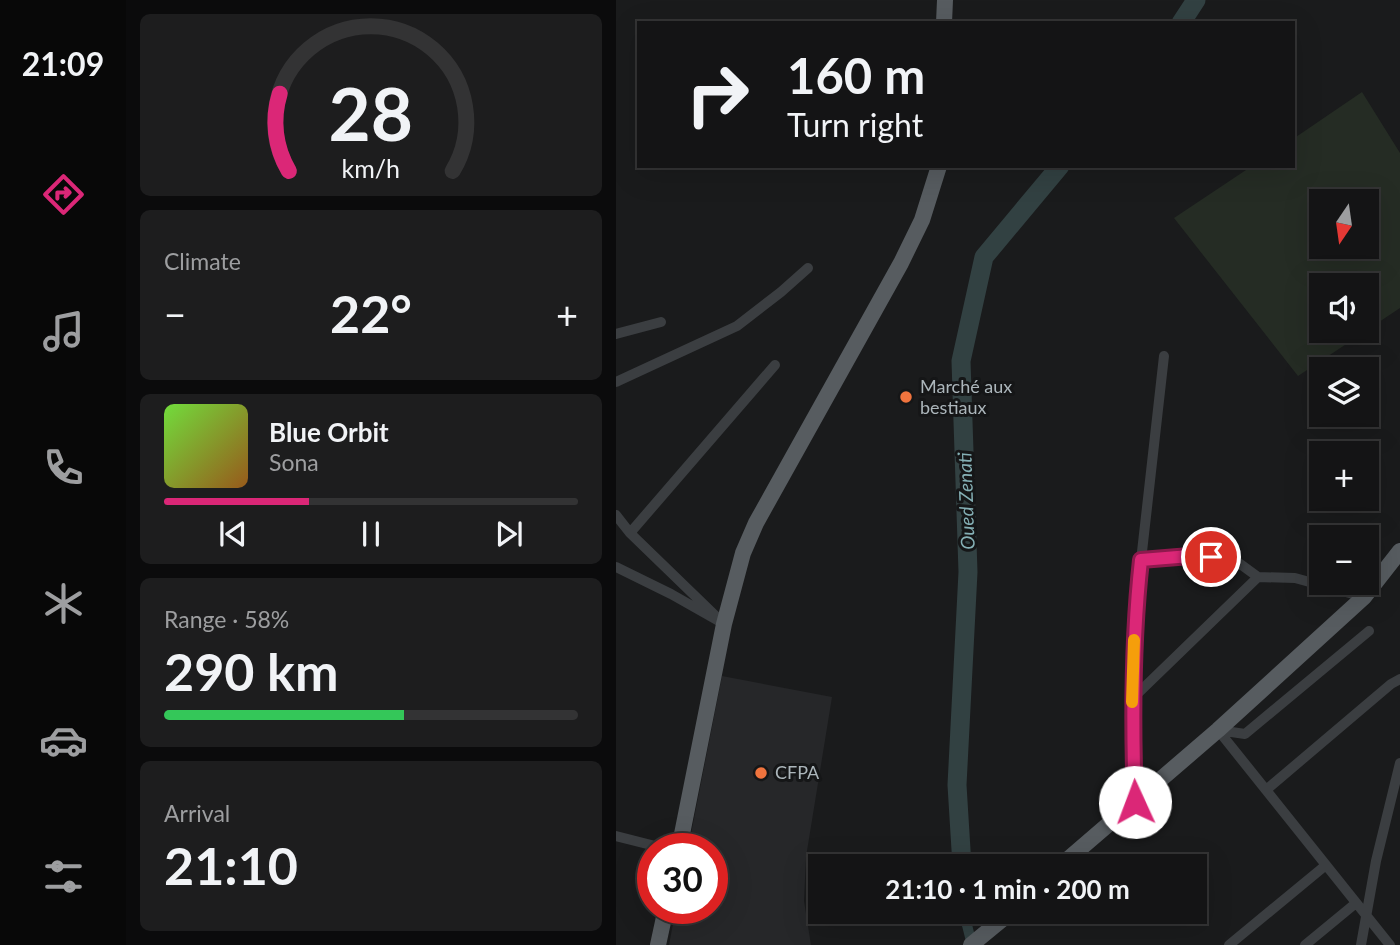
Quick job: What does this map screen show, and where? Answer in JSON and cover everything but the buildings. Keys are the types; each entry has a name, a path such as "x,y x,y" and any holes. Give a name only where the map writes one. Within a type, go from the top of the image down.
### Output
{"main road":[{"path":"944,21 945,0"},
{"path":"682,833 724,624 743,553 756,523 901,263 922,220 938,168"},
{"path":"1074,854 1219,730 1364,597 1400,551"},
{"path":"658,945 663,924"},
{"path":"971,945 996,924"}],"street":[{"path":"616,382 737,326 808,268"},
{"path":"616,334 660,322"},
{"path":"1135,802 1132,699 1135,614 1164,356"},
{"path":"630,533 775,365"},
{"path":"616,515 630,533 724,624"},
{"path":"1141,560 1190,556 1232,558 1258,577 1295,578 1364,597"},
{"path":"616,567 724,624"},
{"path":"1132,699 1258,577"},
{"path":"1219,730 1245,734 1369,631"},
{"path":"1266,790 1400,679"},
{"path":"1219,730 1390,945"},
{"path":"1361,945 1376,861 1400,763"},
{"path":"616,836 637,841"},
{"path":"1230,945 1326,865"},
{"path":"1305,945 1356,903"}],"shaded area":[{"path":"1362,92 1400,153 1400,308 1379,322 1379,273 1309,273 1309,343 1348,343 1327,357 1309,357 1309,369 1298,376 1174,218 1249,168 1295,168 1295,138"},
{"name":"CFPA","path":"722,676 832,697 806,857 804,901 811,945 669,945 673,924 728,924 728,833 691,833"}],"waterway":[{"name":"Oued Zenati","path":"1182,21 1196,0"},
{"name":"Oued Zenati","path":"961,854 957,785 968,572 961,361 984,257 1058,168"},
{"name":"Oued Zenati","path":"967,924 972,945"}],"slow traffic":[{"path":"1132,702 1134,640"}],"place":[{"name":"Marché aux bestiaux","path":"906,397"},
{"name":"CFPA","path":"761,773"}],"route":[{"path":"1135,802 1132,699 1135,614 1141,560 1211,557"}]}
